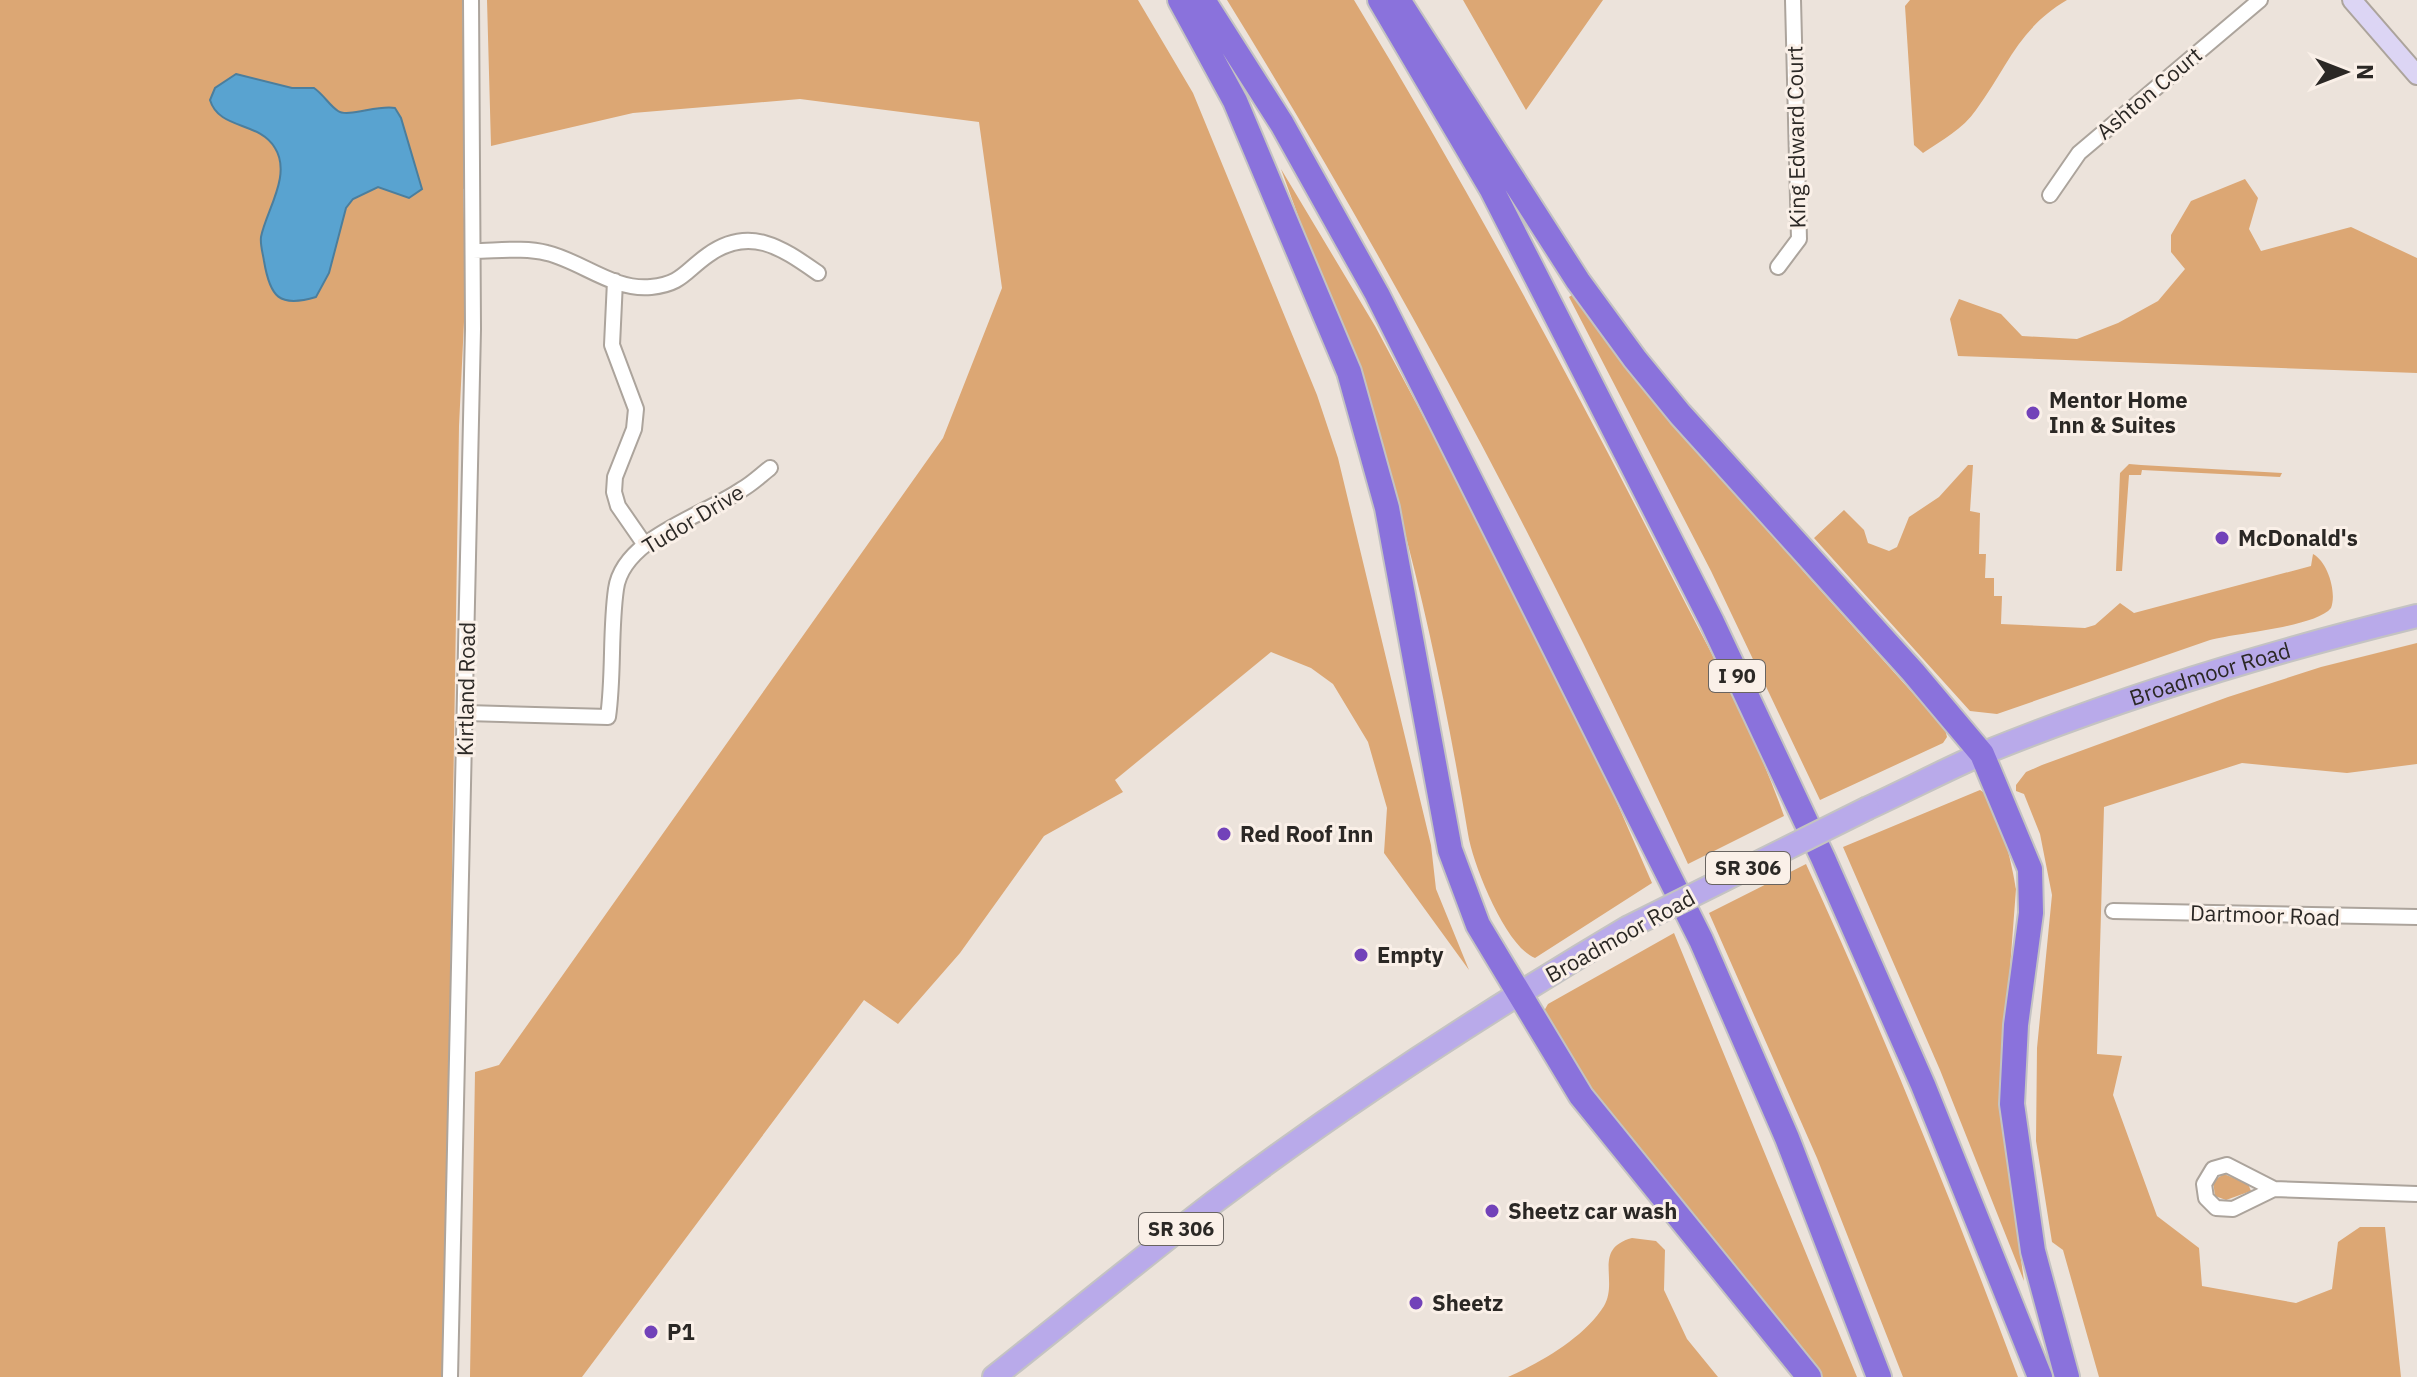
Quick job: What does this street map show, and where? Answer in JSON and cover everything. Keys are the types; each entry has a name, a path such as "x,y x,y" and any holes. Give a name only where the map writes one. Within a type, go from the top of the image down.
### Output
{"highway":[{"path":"1180,0 1235,101 1349,372 1387,508 1450,850 1478,925 1581,1096 1809,1377"},
{"path":"1203,0 1282,124 1377,294 1567,667 1719,980 1787,1138 1879,1377"},
{"name":"I 90","path":"1380,0 1492,190 1712,622 1823,858 1923,1085 2040,1377"},
{"path":"1398,0 1578,281 1635,359 1680,414 1913,672 1982,754 2030,869 2031,913 2016,1025 2012,1104 2033,1251 2067,1377"}],"main road":[{"path":"2352,0 2417,75"},
{"name":"Broadmoor Road","path":"994,1377 1223,1195 1364,1094 1518,993 1627,928 1982,754 2199,676 2417,616"}],"street":[{"name":"Kirtland Road","path":"450,1377 466,713 473,251 471,0"},
{"name":"King Edward Court","path":"1778,267 1799,239 1793,0"},
{"name":"Ashton Court","path":"2050,195 2079,153 2260,0"},
{"path":"473,251 545,252 615,281 648,288 683,280 708,255 743,240 777,245 818,273"},
{"path":"615,281 612,345 636,409 634,429 615,477 614,492 618,506 645,545"},
{"name":"Tudor Drive","path":"466,713 608,717 614,675 616,588 622,569 645,545 741,490 770,468"},
{"name":"Dartmoor Road","path":"2113,911 2417,917"},
{"path":"2274,1189 2227,1165 2213,1169 2204,1184 2209,1203 2224,1210 2274,1189 2417,1194"}],"shaded area":[{"path":"0,0 462,0 466,280 459,426 444,1377 0,1377"},
{"path":"487,0 1138,0 1193,93 1317,395 1338,458 1431,845 1436,889 1469,970 1384,853 1387,808 1368,742 1333,684 1311,668 1271,652 1115,780 1123,792 1044,836 960,953 898,1024 864,1000 582,1377 470,1377 475,1072 499,1065 943,438 1002,288 979,122 800,99 633,113 491,146"},
{"path":"1227,0 1354,0 1509,268 1583,405 1724,677 1784,816 1688,864 1583,643 1471,425 1352,210"},
{"path":"1463,0 1603,0 1526,110"},
{"path":"1910,0 2067,0 2050,11 2025,36 1971,117 1923,153 1914,145 1905,6"},
{"path":"1281,169 1375,326 1472,508 1604,773 1652,883 1535,958 1524,951 1502,922 1476,865 1432,643 1396,501 1360,383"},
{"path":"2245,179 2258,198 2249,229 2261,251 2351,227 2417,258 2417,373 1958,356 1950,319 1959,299 2001,314 2022,336 2077,339 2118,323 2158,301 2185,269 2171,252 2171,235 2191,201"},
{"path":"1575,293 1804,572 1945,729 1947,737 1943,743 1820,800 1711,571 1569,297"},
{"path":"2129,464 2282,473 2280,477 2142,470 2141,475 2129,475 2122,571 2116,571 2120,473"},
{"path":"1968,465 1973,465 1970,511 1980,513 1979,554 1986,554 1985,578 1994,578 1994,596 2002,596 2001,624 2085,628 2095,625 2120,603 2134,613 2311,566 2313,554 2330,578 2333,594 2331,608 2323,615 2293,625 2210,640 1997,714 1970,711 1814,538 1844,510 1864,530 1868,543 1889,551 1897,547 1909,517 1939,497"},
{"path":"2417,643 2417,764 2347,773 2242,763 2104,807 2097,1054 2122,1056 2113,1095 2157,1216 2199,1248 2202,1286 2296,1303 2332,1289 2338,1242 2360,1227 2385,1227 2401,1377 2099,1377 2063,1250 2052,1242 2036,1141 2037,1048 2052,895 2040,834 2024,794 2016,791 2016,785 2026,772 2042,765 2228,697 2321,667"},
{"path":"1980,790 1987,796 1999,820 2016,889 2003,1061 2003,1131 2024,1281 1940,1070 1843,847"},
{"path":"1806,864 1916,1118 2018,1377 1903,1377 1817,1158 1709,913"},
{"path":"1674,933 1857,1377 1817,1377 1592,1097 1544,1011 1548,1004"},
{"path":"2224,1174 2248,1184 2251,1191 2226,1200 2215,1196 2213,1181"},
{"path":"1632,1238 1656,1241 1665,1250 1664,1290 1687,1339 1718,1377 1508,1377 1561,1348 1596,1317 1608,1296 1613,1250"}],"water":[{"path":"236,74 292,88 314,88 343,113 388,107 395,108 401,118 422,189 409,198 378,187 353,199 346,208 329,273 316,297 285,300 278,297 269,283 261,237 279,181 279,159 268,139 222,116 210,100 215,88"}],"place":[{"name":"Mentor Home Inn & Suites","path":"2033,413"},
{"name":"McDonald's","path":"2222,538"},
{"name":"Red Roof Inn","path":"1224,834"},
{"name":"Empty","path":"1361,955"},
{"name":"Sheetz car wash","path":"1492,1211"},
{"name":"Sheetz","path":"1416,1303"},
{"name":"P1","path":"651,1332"}]}
